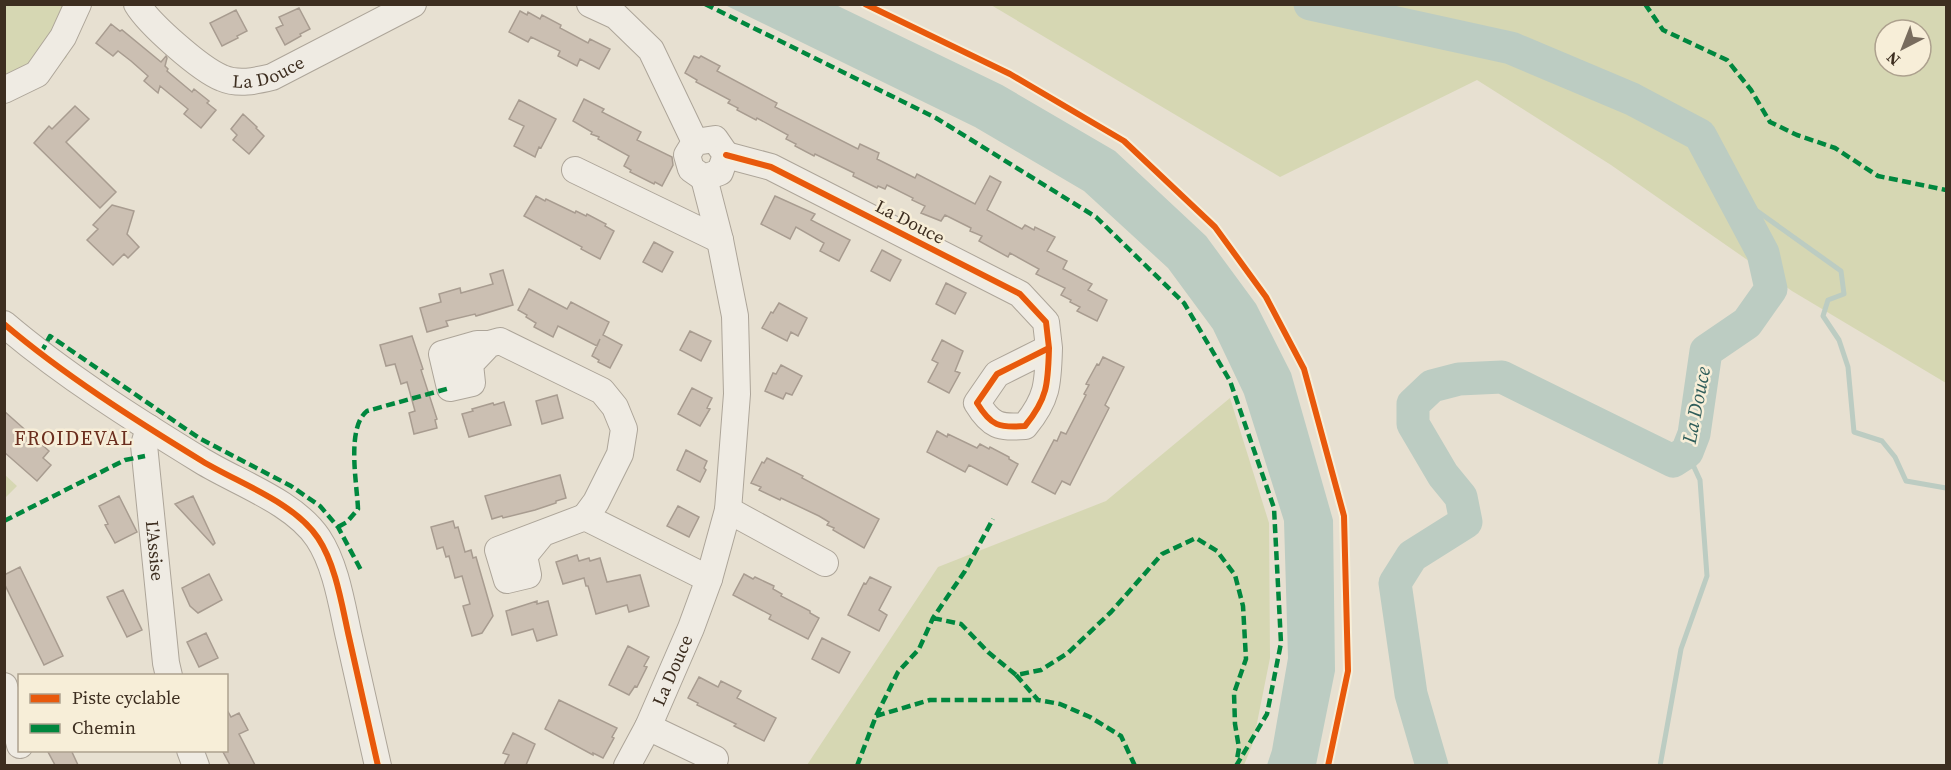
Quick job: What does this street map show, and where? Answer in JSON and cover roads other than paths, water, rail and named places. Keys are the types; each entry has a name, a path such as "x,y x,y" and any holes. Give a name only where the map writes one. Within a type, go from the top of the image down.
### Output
{"street":[{"path":"4,90 37,74 63,37 78,4"},
{"name":"La Douce","path":"137,4 183,52 222,78 248,82 273,77 412,4"},
{"path":"590,4 616,16 651,50 694,142"},
{"path":"715,139 726,155 720,172 704,178 691,169 687,154 694,142 715,139"},
{"name":"La Douce","path":"726,155 771,168 1020,294 1046,322 1049,348"},
{"path":"575,170 720,240"},
{"name":"La Douce","path":"627,765 648,727 691,628 709,579 728,510 737,394 735,316 720,240 704,178"},
{"path":"4,324 46,357 149,428 205,463 279,504 304,523 318,538 338,585 378,765"},
{"path":"489,344 500,341 602,391 615,407 624,429 620,454 596,502 585,517 542,534"},
{"name":"L'Assise","path":"149,428 144,444 169,674"},
{"path":"728,510 825,563"},
{"path":"585,517 709,579"},
{"path":"4,686 18,738"},
{"name":"La Douce","path":"648,727 715,759"}],"waterway":[{"name":"La Douce","path":"1310,4 1511,48 1632,99 1700,135 1763,253 1771,289 1747,323 1706,351 1694,434 1687,452 1673,461 1502,377 1459,379 1432,386 1413,404 1413,424 1443,475 1461,497 1466,522 1412,556 1395,583 1411,694 1432,766"},
{"path":"1729,191 1841,271 1844,294 1828,300 1823,316 1839,340 1848,367 1854,432 1882,441 1895,457 1906,481 1946,488"},
{"path":"1660,766 1681,649 1707,576 1700,480 1687,452"}],"district":[{"name":"FROIDEVAL","path":"74,438"}]}
